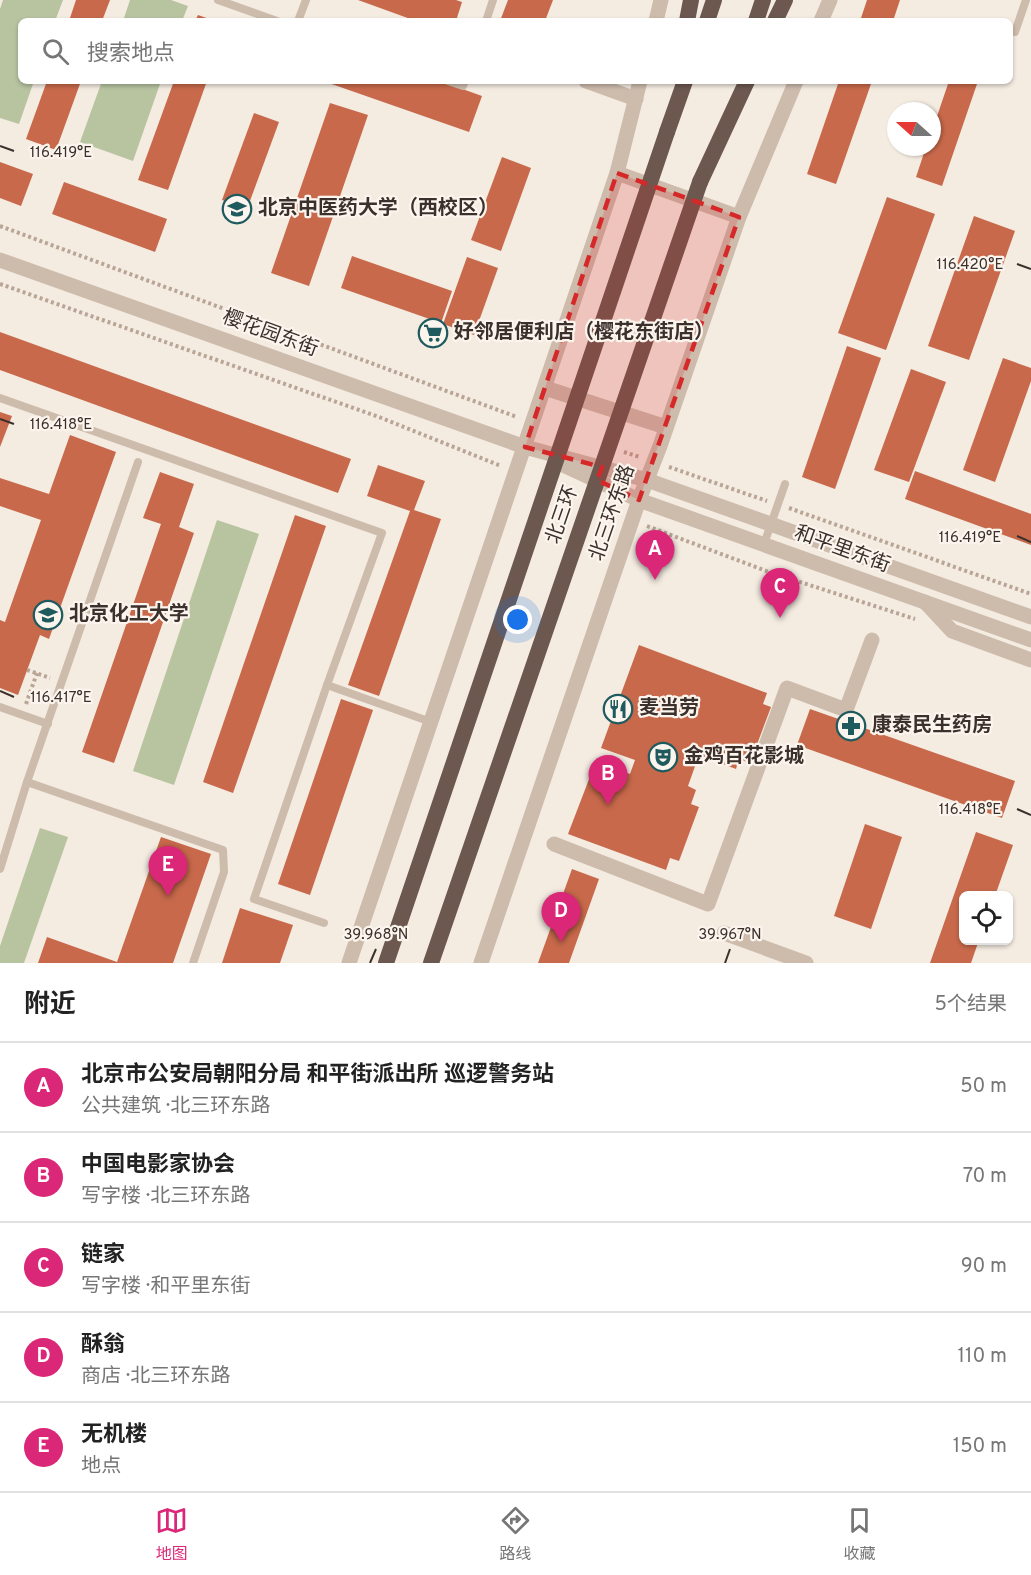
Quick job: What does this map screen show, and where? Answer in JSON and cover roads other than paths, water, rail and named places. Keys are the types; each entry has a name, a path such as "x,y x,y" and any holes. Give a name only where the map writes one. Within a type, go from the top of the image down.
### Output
{"highway":[{"path":"688,18 691,0"},
{"path":"708,18 714,0"},
{"path":"757,18 763,0"},
{"path":"776,18 785,0"},
{"path":"667,132 675,84"},
{"name":"北三环","path":"386,963 684,84"},
{"name":"北三环","path":"430,963 734,84"},
{"path":"700,182 746,84"}],"street":[{"path":"657,18 661,0"},
{"path":"822,18 830,0"},
{"path":"594,84 636,99"},
{"path":"349,963 545,388 616,173 639,84"},
{"name":"北三环东路","path":"481,963 632,520 740,217 795,84"},
{"path":"616,173 740,217"},
{"name":"樱花园东街","path":"0,260 525,447"},
{"path":"545,388 666,427"},
{"name":"和平里东街","path":"525,447 647,480 1031,617"},
{"name":"和平里东街","path":"525,447 639,500 1031,640"},
{"path":"926,602 952,631 1031,660"},
{"path":"554,844 708,904 788,688 846,710 872,640"},
{"path":"724,933 806,963"}],"lane":[{"path":"218,0 269,18"},
{"path":"299,18 306,0"},
{"path":"487,18 493,0"},
{"path":"1015,32 1026,0"},
{"path":"0,398 382,533 254,899 324,923"},
{"path":"0,869 27,782 138,462"},
{"path":"764,544 785,484"},
{"path":"327,685 431,722"},
{"path":"0,707 48,724"},
{"path":"27,782 223,850 224,872 193,963"}],"place":[{"name":"北京中医药大学（西校区）","path":"237,209"},
{"name":"好邻居便利店（樱花东街店）","path":"433,333"},
{"name":"北京市公安局朝阳分局 和平街派出所 巡逻警务站","path":"655,580"},
{"name":"北京化工大学","path":"48,615"},
{"name":"链家","path":"780,618"},
{"name":"麦当劳","path":"618,709"},
{"name":"康泰民生药房","path":"851,726"},
{"name":"金鸡百花影城","path":"663,757"},
{"name":"中国电影家协会","path":"608,805"},
{"name":"无机楼","path":"168,896"},
{"name":"酥翁","path":"561,942"}]}
